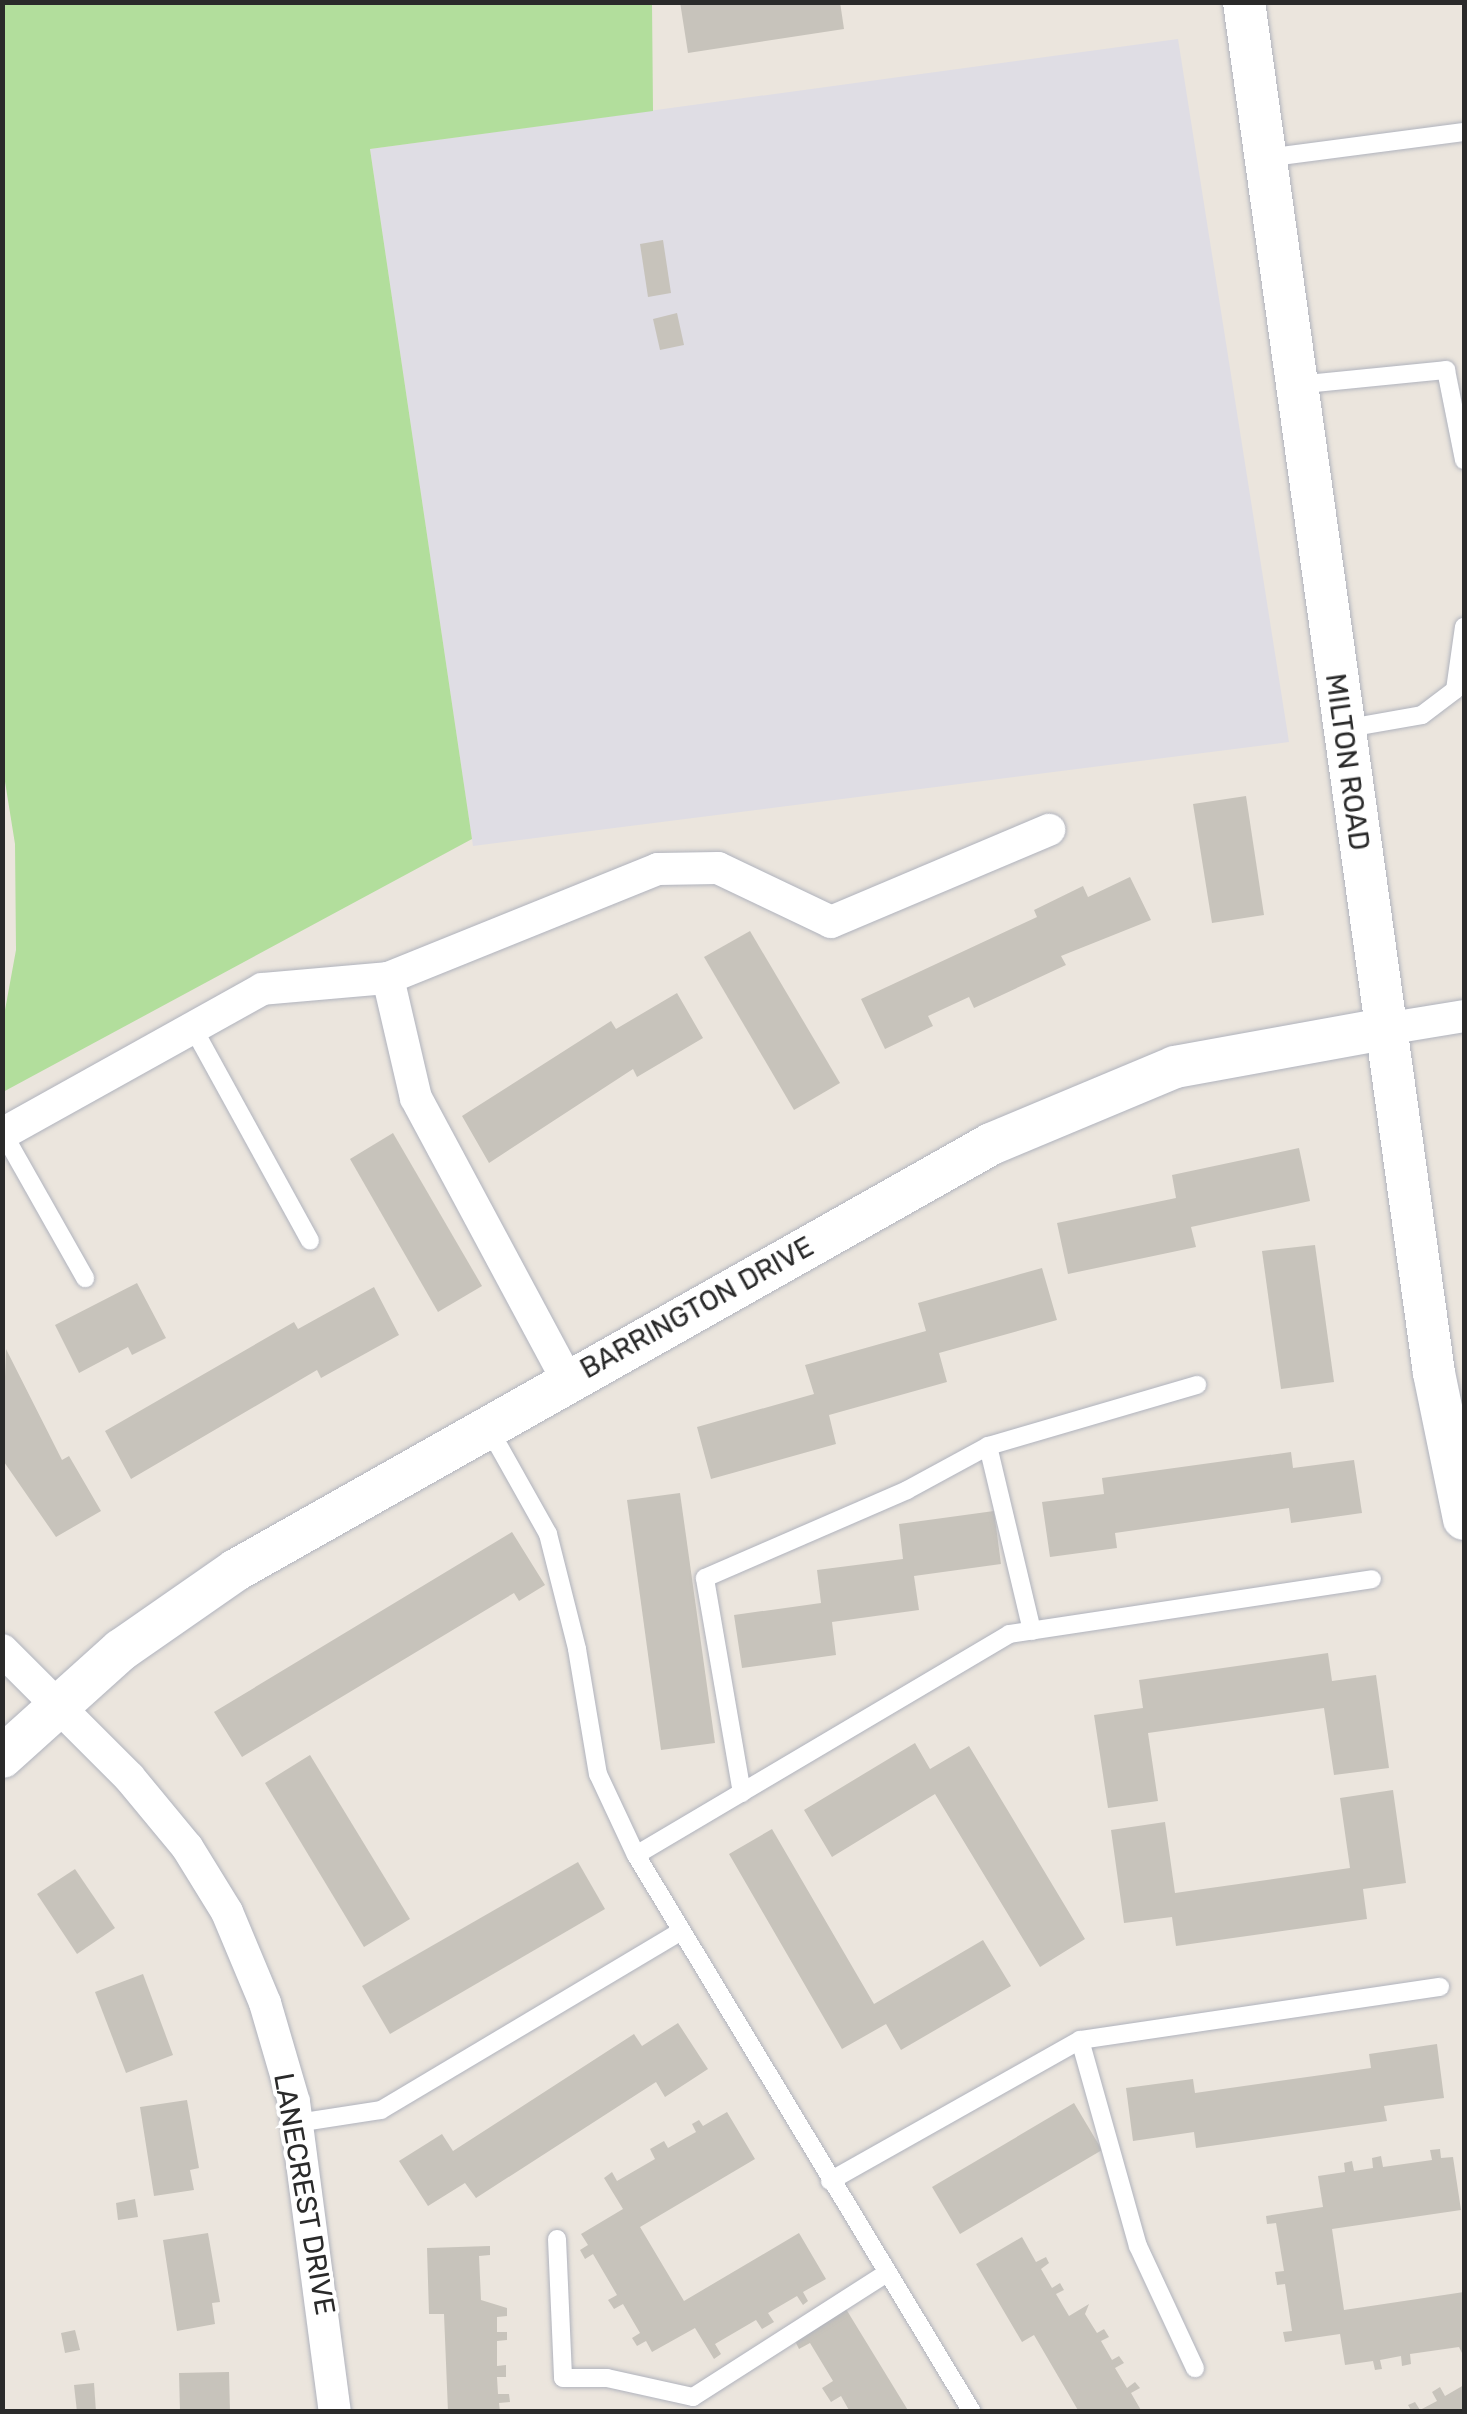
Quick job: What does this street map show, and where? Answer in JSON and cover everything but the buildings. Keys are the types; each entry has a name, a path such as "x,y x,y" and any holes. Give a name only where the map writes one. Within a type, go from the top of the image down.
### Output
{"street":[{"name":"MILTON ROAD","path":"1244,2 1434,1373 1464,1519"},
{"path":"3,1134 262,988 388,978 658,869 718,868 831,922 1049,830"},
{"path":"388,978 416,1098 568,1381"},
{"name":"BARRINGTON DRIVE","path":"2,1757 58,1704 174,1610 487,1426 1051,1114 1176,1067 1464,1016"},
{"name":"LANECREST DRIVE","path":"2,1650 58,1704 188,1847 227,1912 265,2002 297,2123 335,2412"}],"lane":[{"path":"1266,158 1464,132"},
{"path":"1296,385 1446,370 1464,460"},
{"path":"1342,729 1422,716 1454,690 1464,627"},
{"path":"192,1026 310,1240"},
{"path":"3,1134 85,1278"},
{"path":"742,1793 705,1578 907,1490 988,1446 1197,1386"},
{"path":"487,1426 548,1534 577,1649 598,1774 636,1854 972,2412"},
{"path":"988,1446 1032,1631"},
{"path":"636,1854 1009,1634 1372,1579"},
{"path":"297,2123 382,2110 682,1931"},
{"path":"830,2181 1080,2040 1440,1987"},
{"path":"1080,2040 1138,2246 1195,2368"},
{"path":"557,2239 563,2378 607,2378 693,2397 886,2274"}],"shaded area":[{"path":"1178,39 1289,742 473,846 370,149"}],"green space":[{"path":"3,2 652,3 653,111 370,149 472,839 3,1092 3,1021 16,950 15,844 2,763"}]}
